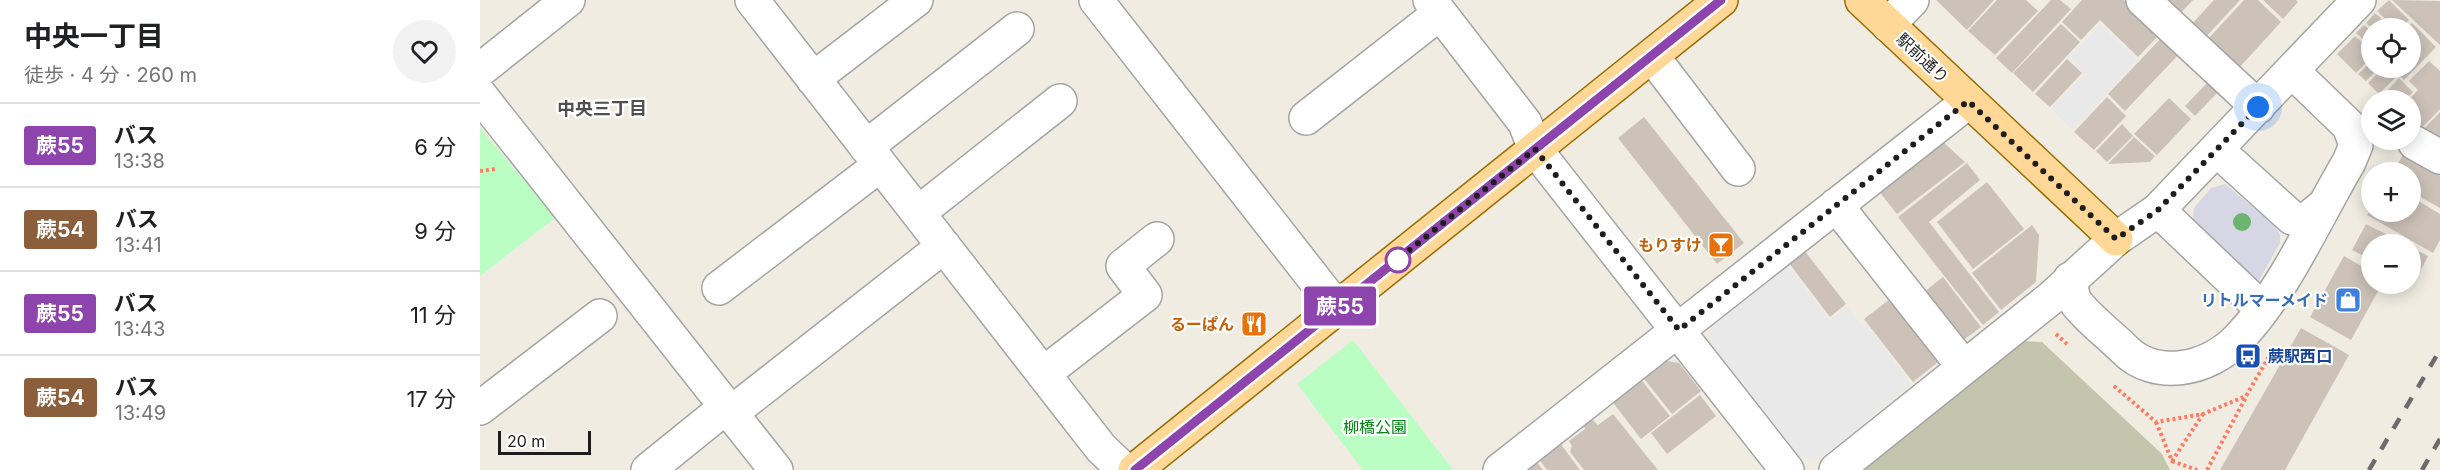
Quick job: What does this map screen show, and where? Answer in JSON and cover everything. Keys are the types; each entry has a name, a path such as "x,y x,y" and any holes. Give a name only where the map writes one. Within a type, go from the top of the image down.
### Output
{"main road":[{"path":"1135,470 1721,0"},
{"name":"駅前通り","path":"1862,0 2116,239"}],"street":[{"path":"480,70 568,0"},
{"path":"752,0 1043,374 1101,447 1124,470"},
{"path":"813,79 916,0"},
{"path":"1096,0 1337,308"},
{"path":"1888,25 1912,0"},
{"path":"2143,0 2258,107"},
{"path":"1836,470 2051,298 2116,239 2158,210 2359,0"},
{"path":"1306,118 1435,7 1525,123 1535,149 1787,470"},
{"path":"719,288 1017,29"},
{"path":"1652,56 1738,170"},
{"path":"2070,279 2075,300 2131,357 2146,365 2163,370 2196,364 2225,349 2244,332 2282,278 2354,154 2354,135 2342,119 2292,72"},
{"path":"480,95 776,470"},
{"path":"918,213 1060,101"},
{"path":"1500,470 1968,101"},
{"path":"2217,150 2292,218 2306,220 2322,207"},
{"path":"1836,205 1964,367"},
{"path":"2158,210 2261,308"},
{"path":"1043,374 1145,295 1123,266 1157,239"},
{"path":"648,470 944,246"},
{"path":"480,408 600,316"}],"path":[{"path":"2214,470 2208,468 2246,396"},
{"path":"2172,461 2203,414"},
{"path":"2156,422 2172,461 2197,470"}],"shaded area":[{"path":"2100,24 2138,60 2072,130 2051,109 2085,74 2069,58"},
{"path":"2225,184 2275,226 2280,235 2280,243 2258,282 2196,226 2193,219 2194,208 2211,188"},
{"path":"1786,264 1830,320 1848,307 1864,328 1867,326 1911,384 1820,460 1796,458 1709,345 1712,321"},
{"path":"2023,341 2042,342 2162,454 2170,470 1862,470"}],"green space":[{"path":"480,128 555,218 480,276"},
{"name":"柳橋公園","path":"1353,340 1453,470 1363,470 1297,384"}],"building":[{"path":"1936,0 1994,0 1967,30"},
{"path":"1997,0 2026,0 2038,11 1995,55 1968,31"},
{"path":"2051,0 2060,0 2071,9 2012,73 1996,58"},
{"path":"2082,0 2124,0 2160,34 2138,57 2100,20 2081,40 2062,22"},
{"path":"2168,0 2193,0 2178,16 2164,4"},
{"path":"2214,0 2240,0 2204,39 2190,26"},
{"path":"2244,0 2258,0 2281,22 2238,69 2207,40"},
{"path":"2263,0 2296,0 2298,2 2283,19"},
{"path":"2389,0 2407,18 2384,18 2377,11"},
{"path":"2392,0 2440,1 2440,45 2421,27 2421,18 2411,18"},
{"path":"2375,13 2380,18 2370,18"},
{"path":"2061,24 2080,42 2033,92 2013,73"},
{"path":"2361,28 2361,38 2356,33"},
{"path":"2421,32 2436,47 2421,62"},
{"path":"2165,34 2182,51 2125,111 2108,94"},
{"path":"2355,36 2361,41 2361,68 2356,73 2337,54"},
{"path":"2067,59 2082,73 2050,107 2035,94"},
{"path":"2429,61 2440,71 2440,109 2421,129 2421,90 2409,81 2412,78 2421,78 2421,69"},
{"path":"2373,78 2395,78 2383,90 2375,90 2368,83"},
{"path":"2399,78 2411,90 2388,90"},
{"path":"2208,82 2218,92 2195,116 2185,106"},
{"path":"2107,97 2126,116 2094,150 2074,132"},
{"path":"2169,98 2191,119 2157,155 2134,134"},
{"path":"2440,112 2440,149 2421,132"},
{"path":"1644,117 1744,243 1717,264 1618,138"},
{"path":"2122,124 2133,136 2107,162 2096,151"},
{"path":"2134,137 2155,156 2150,162 2108,164"},
{"path":"1942,141 1965,162 1897,214 1878,190"},
{"path":"2405,150 2440,170 2440,208 2421,197 2421,162 2399,162"},
{"path":"1967,163 1980,180 1929,222 1999,312 1983,325 1898,217"},
{"path":"1987,182 2024,229 1973,269 1937,222"},
{"path":"2421,203 2440,214 2440,240 2433,253 2421,246 2421,234 2400,234 2379,222 2421,222"},
{"path":"2366,224 2386,234 2361,234 2361,254 2352,250"},
{"path":"2032,225 2039,235 2036,282 2001,310 1972,273"},
{"path":"1804,250 1846,304 1830,317 1788,262"},
{"path":"2421,252 2428,256 2421,270"},
{"path":"2344,256 2361,266 2361,294 2376,294 2351,340 2310,317"},
{"path":"1943,277 1981,327 1957,345 1919,296"},
{"path":"1894,296 1942,359 1913,382 1864,319"},
{"path":"2301,328 2349,355 2285,470 2220,470"},
{"path":"1661,360 1679,363 1701,391 1672,414 1641,375"},
{"path":"1639,377 1670,416 1641,439 1611,400"},
{"path":"1700,395 1716,416 1667,454 1651,433"},
{"path":"1613,414 1658,470 1584,470 1570,452 1572,446 1569,441 1585,429 1587,420 1593,420 1598,425"},
{"path":"1560,443 1580,470 1547,470 1539,459"},
{"path":"1536,461 1543,470 1524,470"}],"railway":[{"path":"2369,470 2440,350"},
{"path":"2422,470 2440,439"}],"bus line":[{"name":"蕨55","path":"1135,470 1721,0"}],"place":[{"name":"もりすけ","path":"1721,245"},
{"name":"リトルマーメイド","path":"2348,300"},
{"name":"るーぱん","path":"1254,324"},
{"name":"蕨駅西口","path":"2248,356"}],"district":[{"name":"中央三丁目","path":"602,109"}],"route":[{"path":"1398,260 1391,265 1535,149 1679,330 1968,101 2116,239 2158,210 2258,107"}]}
